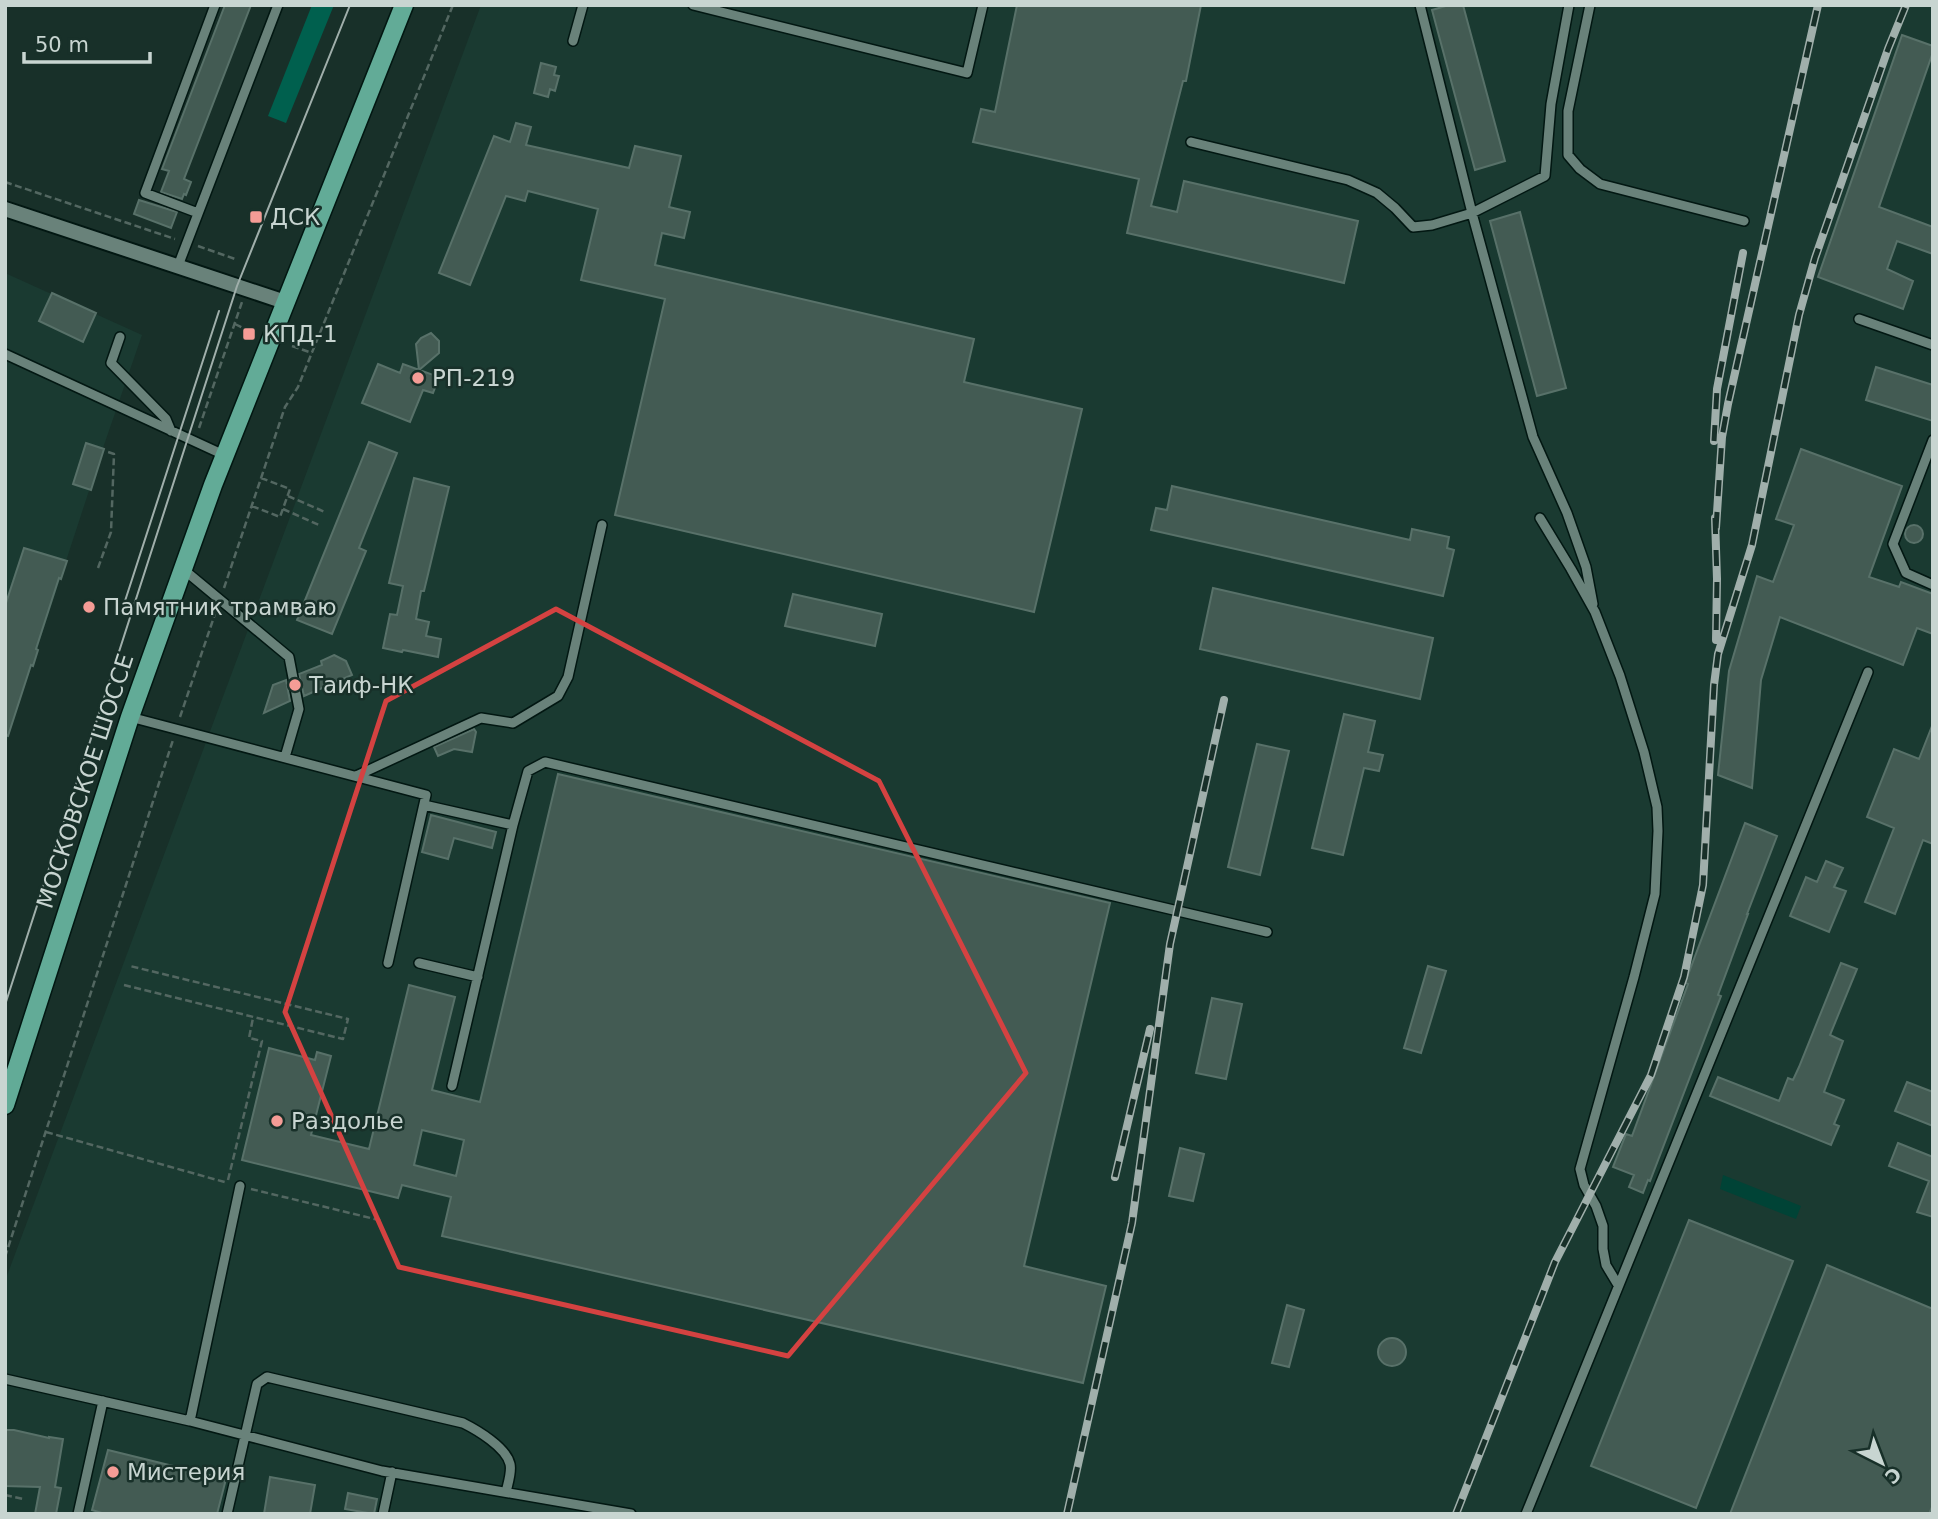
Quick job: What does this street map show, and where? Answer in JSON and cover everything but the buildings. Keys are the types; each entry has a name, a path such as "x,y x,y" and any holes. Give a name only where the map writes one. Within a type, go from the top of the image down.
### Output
{"main road":[{"name":"МОСКОВСКОЕ ШОССЕ","path":"5,1105 130,717 224,455 404,5"}],"street":[{"path":"5,209 285,302"}],"lane":[{"path":"198,213 145,193 215,5"},
{"path":"178,266 278,5"},
{"path":"573,41 583,5"},
{"path":"692,5 967,73 984,5"},
{"path":"1420,5 1472,213 1533,437 1567,513 1586,567 1595,612"},
{"path":"1191,142 1349,180 1377,193 1413,227 1432,225 1472,213 1545,176 1551,104 1569,5"},
{"path":"1590,5 1568,111 1568,155 1580,169 1600,184 1744,221"},
{"path":"1859,318 1933,345"},
{"path":"120,337 111,363 166,419 171,431"},
{"path":"5,354 224,455"},
{"path":"1933,440 1893,544 1906,573 1933,585"},
{"path":"1540,518 1595,612 1620,676 1644,752 1657,807 1655,894 1580,1169 1584,1185 1603,1226 1606,1265 1618,1285"},
{"path":"356,776 481,718 513,723 558,696 568,677 602,525"},
{"path":"183,569 289,657 299,709 285,757"},
{"path":"1530,1513 1618,1285 1868,672"},
{"path":"130,717 426,795 388,963"},
{"path":"452,1086 528,771 545,762 1267,932"},
{"path":"424,805 513,825"},
{"path":"419,963 478,977"},
{"path":"190,1421 240,1186"},
{"path":"227,1514 257,1384 267,1377 463,1423 482,1432 507,1457 511,1466 506,1492"},
{"path":"5,1379 190,1421 392,1472 631,1514"},
{"path":"78,1514 103,1401"},
{"path":"383,1514 392,1472"}],"path":[{"path":"5,1257 176,729 285,407 298,387 453,5"},
{"path":"5,182 235,259"},
{"path":"194,442 246,289"},
{"path":"235,324 249,331"},
{"path":"292,346 312,353"},
{"path":"98,568 111,532 114,454 105,451"},
{"path":"252,506 280,517 288,496 290,489 261,478"},
{"path":"288,496 325,512"},
{"path":"283,509 319,525"},
{"path":"124,985 343,1039 348,1019 130,966"},
{"path":"46,1132 228,1183 262,1041 249,1038 254,1017"},
{"path":"240,1186 383,1221"},
{"path":"5,1495 23,1499"}],"highlighted area":[{"path":"556,609 879,781 1026,1073 788,1356 399,1267 285,1012 386,701"}],"shaded area":[{"path":"481,5 1933,5 1933,1514 5,1514 5,1281"},
{"path":"5,273 142,335 5,747"},
{"path":"1723,1175 1801,1206 1796,1219 1720,1189"}],"green space":[{"path":"312,5 334,5 286,123 268,116"}],"tram line":[{"path":"5,1005 237,286 350,5"},
{"path":"125,601 219,311"}],"railway":[{"path":"1716,528 1722,437 1728,404 1818,5"},
{"path":"1456,1514 1555,1262 1651,1075 1684,977 1703,885 1718,654 1752,545 1799,315 1815,258 1906,5"},
{"path":"1714,441 1717,389 1743,253"},
{"path":"1715,518 1716,640"},
{"path":"1067,1514 1132,1223 1170,944 1224,700"},
{"path":"1115,1177 1150,1029"}],"place":[{"name":"ДСК","path":"256,217"},
{"name":"КПД-1","path":"249,334"},
{"name":"РП-219","path":"418,378"},
{"name":"Памятник трамваю","path":"89,607"},
{"name":"Таиф-НК","path":"295,685"},
{"name":"Раздолье","path":"277,1121"},
{"name":"Мистерия","path":"113,1472"}]}
